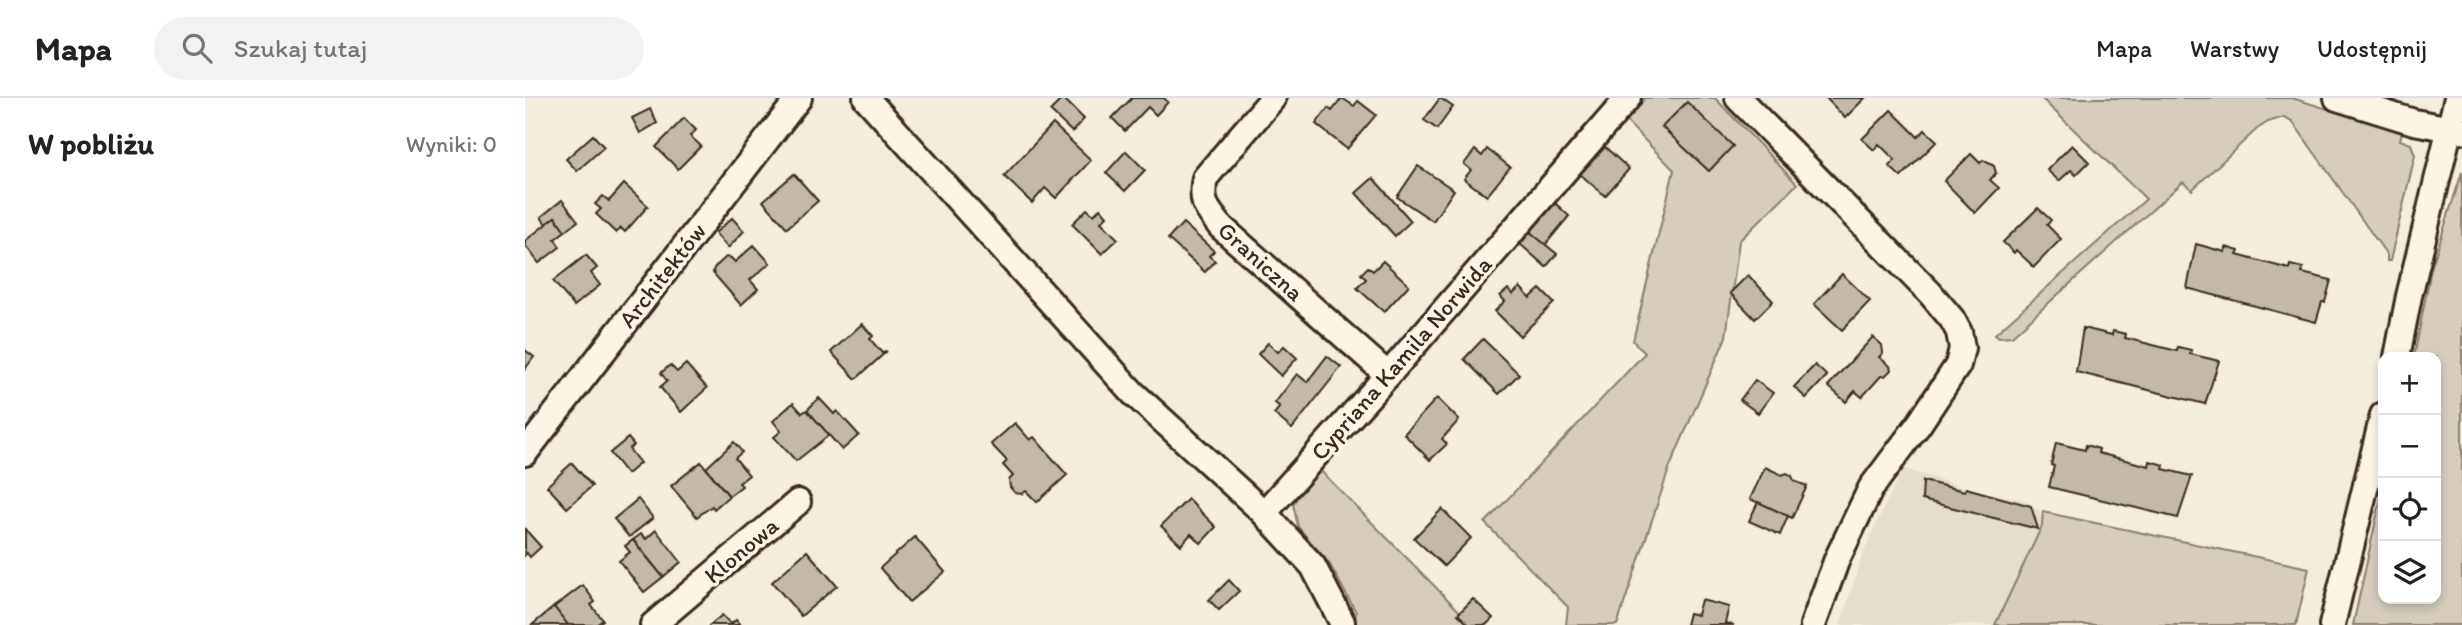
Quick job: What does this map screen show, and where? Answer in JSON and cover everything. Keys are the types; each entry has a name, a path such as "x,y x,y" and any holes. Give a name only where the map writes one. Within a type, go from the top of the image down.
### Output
{"street":[{"name":"Architektów","path":"525,453 799,98"},
{"path":"866,98 1133,393 1264,513 1313,566 1342,625"},
{"name":"Graniczna","path":"1273,98 1205,178 1202,191 1205,207 1221,227 1388,374"},
{"name":"Cypriana Kamila Norwida","path":"1264,513 1628,98"},
{"path":"1738,98 1930,293 1952,319 1959,332 1962,348 1958,365 1919,424 1871,488 1837,559 1813,625"},
{"path":"2337,98 2414,122 2457,130"},
{"path":"2398,352 2409,296 2457,130 2457,98"},
{"path":"2332,625 2378,436"},
{"name":"Klonowa","path":"653,625 798,502"}],"shaded area":[{"path":"1645,98 1715,98 1797,184 1739,241 1726,337 1669,469 1617,625 1566,625 1568,607 1485,523 1645,353 1633,341 1674,170 1625,120"},
{"path":"2041,98 2292,98 2402,132 2400,140 2411,144 2415,155 2390,261 2387,261 2387,255 2292,121 2284,117 2257,129 2192,190 2183,182 2012,336 1999,337 1995,334 2146,199"},
{"path":"2462,172 2462,625 2353,625 2378,511 2378,604 2441,604 2441,352 2415,352 2431,269"},
{"path":"1317,467 1473,625 1355,625 1356,612 1329,563 1298,527 1293,504"},
{"path":"1905,469 1966,488 2028,501 2031,506 2043,512 2042,526 1995,625 1840,625 1863,553 1895,484"},
{"path":"2043,512 2309,568 2296,625 1995,625 2042,526"}],"building":[{"path":"1063,98 1084,119 1072,132 1050,111"},
{"path":"1132,98 1164,98 1168,102 1156,115 1148,107 1125,131 1112,118"},
{"path":"1342,98 1354,106 1358,101 1376,115 1347,149 1316,124 1328,108 1332,111"},
{"path":"1440,98 1453,107 1437,129 1424,120"},
{"path":"1826,98 1865,98 1845,118"},
{"path":"1687,102 1733,146 1709,171 1662,127"},
{"path":"650,109 657,123 640,133 632,118"},
{"path":"1891,110 1918,137 1925,130 1937,141 1901,177 1889,166 1895,160 1879,144 1874,150 1862,139"},
{"path":"684,118 696,130 690,136 701,146 678,169 656,147"},
{"path":"1053,124 1091,160 1056,198 1045,188 1032,203 1004,176"},
{"path":"593,135 604,147 577,171 566,159"},
{"path":"2072,145 2089,162 2076,175 2071,170 2059,181 2047,170"},
{"path":"1605,147 1629,169 1605,196 1580,174"},
{"path":"1487,149 1510,167 1487,196 1464,179 1471,170 1464,164 1475,150 1482,156"},
{"path":"1126,151 1145,170 1125,191 1106,173"},
{"path":"1971,154 1980,163 1983,160 1994,166 1996,173 1990,180 1999,188 1975,213 1944,181"},
{"path":"1418,166 1454,190 1433,221 1397,197"},
{"path":"794,174 818,201 787,228 763,201"},
{"path":"1373,178 1411,221 1395,236 1356,193"},
{"path":"624,184 648,206 625,232 621,228 616,233 596,214 601,209 595,204 603,196 609,201"},
{"path":"562,200 578,221 565,231 555,217 546,224 541,217"},
{"path":"1555,203 1569,216 1545,245 1530,232"},
{"path":"1100,208 1107,216 1101,222 1118,239 1102,254 1072,224 1087,209 1094,215"},
{"path":"2038,208 2051,220 2047,225 2061,239 2034,267 2003,242"},
{"path":"555,217 565,231 555,239 560,247 539,263 525,245 525,241"},
{"path":"732,218 744,231 728,248 715,233"},
{"path":"1183,223 1214,251 1209,256 1215,261 1205,272 1168,239"},
{"path":"1530,232 1557,254 1546,267 1520,244"},
{"path":"2196,244 2225,252 2226,247 2239,251 2237,255 2289,269 2290,265 2303,268 2302,273 2331,280 2316,322 2187,288"},
{"path":"754,245 770,263 750,280 758,289 741,305 713,273 714,268 726,257 735,262"},
{"path":"586,255 597,268 591,273 600,285 574,306 553,281"},
{"path":"1383,261 1409,285 1384,312 1357,288 1366,279 1361,274 1368,267 1373,271"},
{"path":"1842,274 1870,301 1842,330 1814,304"},
{"path":"1748,275 1773,301 1755,319 1730,293"},
{"path":"1520,287 1530,298 1540,289 1554,303 1520,336 1495,311 1505,301 1500,296 1508,289 1513,294"},
{"path":"862,324 873,336 870,339 882,353 887,351 856,379 831,352"},
{"path":"2083,328 2112,335 2113,331 2126,334 2125,338 2177,351 2178,347 2191,350 2190,354 2219,361 2205,404 2076,372"},
{"path":"1873,337 1882,345 1883,353 1879,357 1891,370 1881,376 1862,397 1855,391 1846,402 1828,386"},
{"path":"1483,339 1519,374 1499,394 1464,359"},
{"path":"1268,343 1278,352 1284,346 1297,358 1281,376 1258,354"},
{"path":"525,350 534,357 525,369"},
{"path":"1327,356 1341,367 1292,429 1274,414 1280,407 1275,403 1297,374 1307,382"},
{"path":"686,364 707,388 681,412 660,387 667,381 661,373 670,365 677,372"},
{"path":"1815,365 1827,376 1806,398 1794,387"},
{"path":"1755,380 1773,393 1758,413 1740,400"},
{"path":"819,398 834,414 837,411 859,435 842,450 807,410"},
{"path":"1437,398 1459,420 1442,439 1447,444 1430,460 1404,434"},
{"path":"793,403 802,413 807,410 829,435 796,461 774,437 781,431 773,421"},
{"path":"1015,423 1030,440 1034,437 1067,475 1037,502 1026,491 1022,494 1015,493 1010,487 1009,480 1013,476 1003,465 1007,461 991,444"},
{"path":"628,438 634,445 629,449 640,463 627,474 610,453"},
{"path":"734,442 742,452 735,458 749,475 739,483 742,486 729,496 706,468"},
{"path":"2056,443 2085,450 2086,445 2099,449 2098,453 2149,466 2150,461 2164,465 2163,469 2192,476 2178,518 2049,487"},
{"path":"701,462 729,496 714,509 712,506 697,517 671,486"},
{"path":"572,463 592,486 567,508 547,486"},
{"path":"1765,467 1782,475 1787,473 1794,481 1807,486 1792,518 1750,499"},
{"path":"1923,481 1965,491 1966,488 2031,506 2038,529 1922,500"},
{"path":"638,499 653,518 629,537 614,519"},
{"path":"1188,499 1216,527 1201,543 1191,534 1181,545 1161,526"},
{"path":"1758,502 1788,516 1780,535 1749,521"},
{"path":"1442,509 1471,538 1444,566 1414,538"},
{"path":"525,529 541,547 530,557 527,553 525,555"},
{"path":"656,530 681,562 663,577 633,540 641,534 646,539"},
{"path":"915,537 945,572 909,602 880,568"},
{"path":"633,540 663,577 644,592 619,561 630,552 625,546"},
{"path":"807,551 837,586 801,616 772,582"},
{"path":"1229,580 1239,591 1219,610 1209,600"},
{"path":"583,585 595,602 591,605 603,620 596,625 568,625 554,607"},
{"path":"1473,599 1493,618 1486,625 1469,625 1458,614"},
{"path":"1701,600 1729,607 1725,623 1734,625 1686,625 1689,613 1697,615"},
{"path":"554,607 568,625 532,625"},
{"path":"722,615 731,624 736,620 740,625 710,625"}]}
